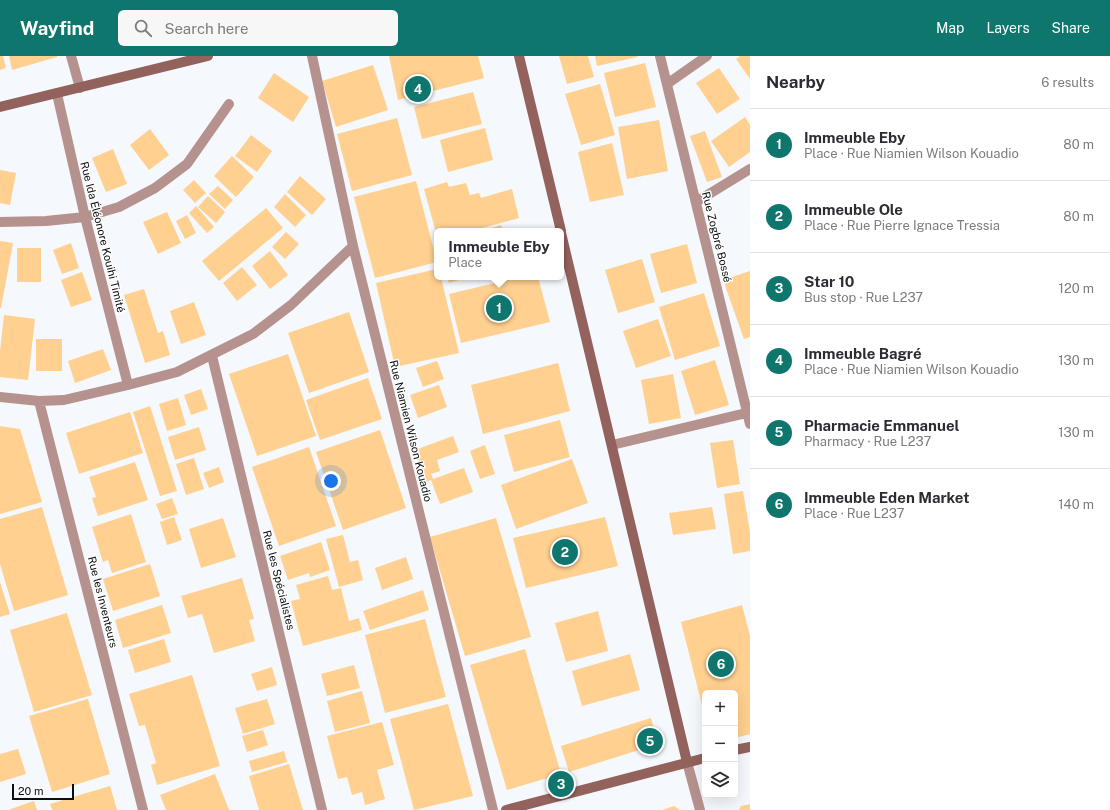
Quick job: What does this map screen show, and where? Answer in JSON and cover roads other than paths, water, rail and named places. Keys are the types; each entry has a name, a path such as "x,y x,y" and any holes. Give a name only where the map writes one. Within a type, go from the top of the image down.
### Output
{"street":[{"path":"71,56 80,88"},
{"path":"0,107 208,56"},
{"name":"Rue Niamien Wilson Kouadio","path":"312,56 353,246 492,810"},
{"path":"518,56 560,228"},
{"name":"Rue Zogbré Bossé","path":"660,56 749,413 750,424"},
{"path":"667,84 707,56"},
{"name":"Rue Ida Éléonore Kouihi Timité","path":"57,94 85,217 128,385"},
{"path":"0,222 46,221 85,217 119,207 155,188 187,164 229,104"},
{"path":"696,202 750,169"},
{"path":"564,245 687,762 700,810"},
{"path":"0,397 64,400 177,372 212,356 253,334 291,305 353,246"},
{"name":"Rue les Spécialistes","path":"212,356 322,810"},
{"name":"Rue les Inventeurs","path":"39,400 143,810"},
{"path":"612,445 749,413"},
{"path":"738,749 750,747"},
{"path":"506,810 702,759"}],"place":[{"name":"Immeuble Bagré","path":"418,89"},
{"name":"Immeuble Eby","path":"499,308"},
{"name":"Immeuble Ole","path":"565,552"},
{"name":"Immeuble Eden Market","path":"721,664"},
{"name":"Pharmacie Emmanuel","path":"650,741"},
{"name":"Star 10","path":"561,784"}]}
